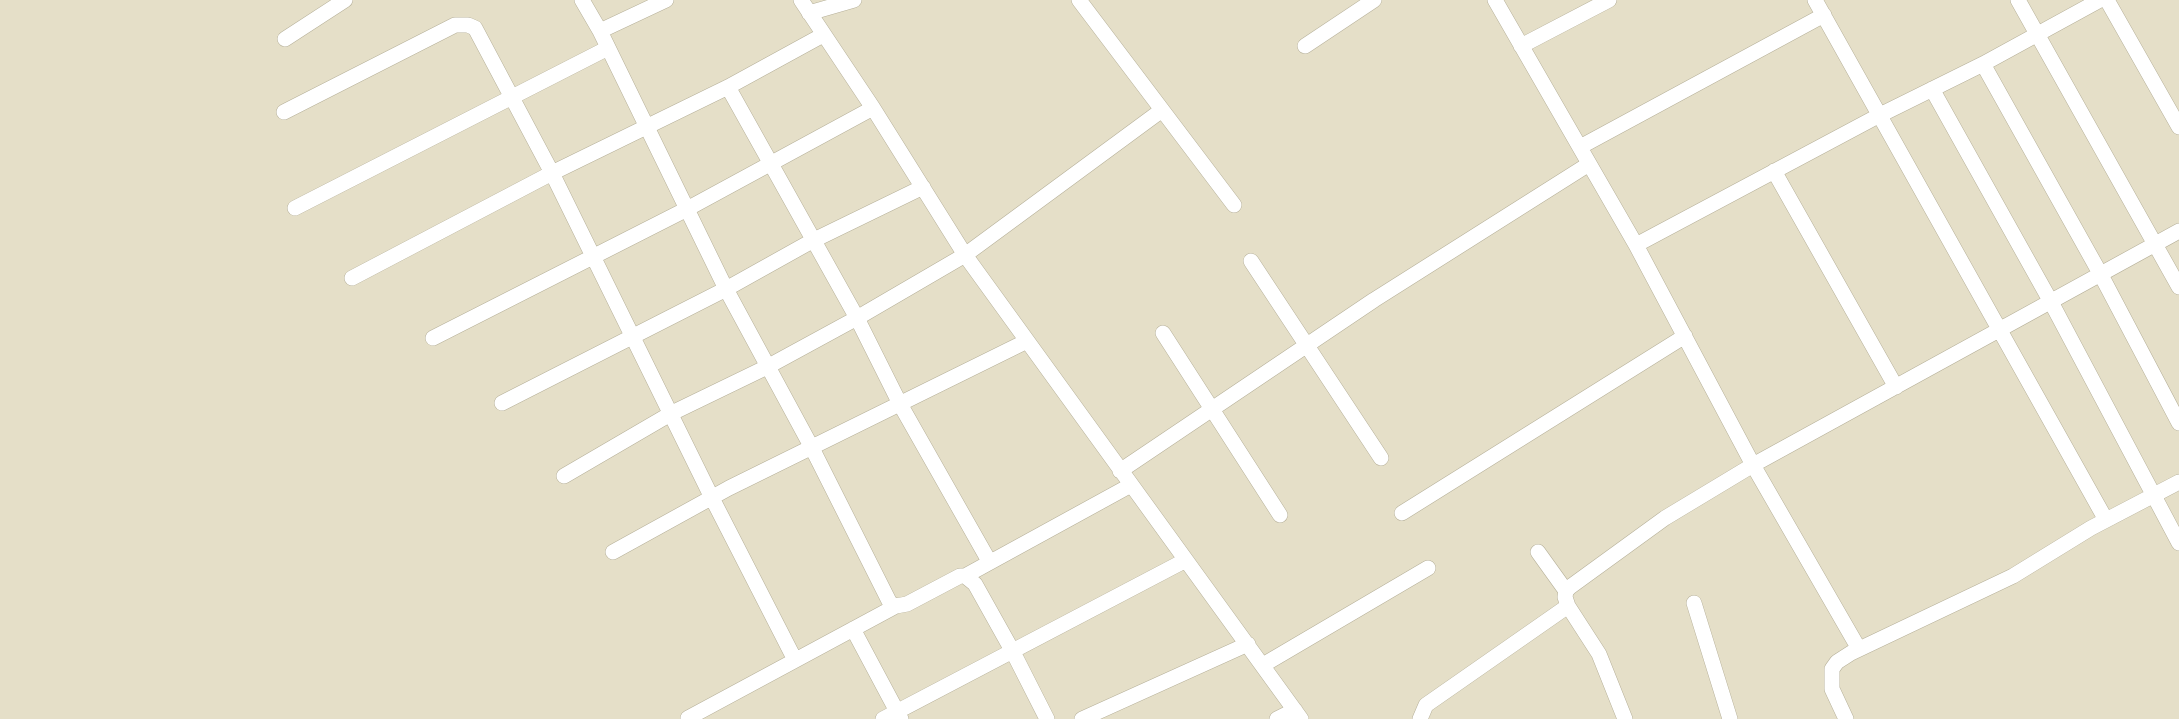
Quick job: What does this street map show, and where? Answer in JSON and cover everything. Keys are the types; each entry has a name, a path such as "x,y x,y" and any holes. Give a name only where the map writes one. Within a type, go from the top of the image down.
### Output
{"street":[{"path":"286,39 346,0"},
{"path":"582,0 600,31 726,289 812,448 882,589 890,603 896,606"},
{"path":"600,31 666,0"},
{"path":"854,0 805,6 873,108 965,255 1025,342 1248,644 1298,715 1277,719"},
{"path":"1079,0 1234,205"},
{"path":"1305,46 1374,0"},
{"path":"1495,0 1636,245 1754,466 1859,649"},
{"path":"1522,46 1609,0"},
{"path":"1815,0 1878,116 2001,330 2106,520"},
{"path":"2018,0 2179,287"},
{"path":"1636,245 1878,116 2037,35 2100,0"},
{"path":"2108,0 2179,127"},
{"path":"1580,147 1824,15"},
{"path":"284,112 455,25 468,25 475,28 552,173 672,413 712,498 795,660"},
{"path":"352,278 552,173 728,87 823,35"},
{"path":"294,208 512,95 608,48"},
{"path":"1982,64 2101,275 2179,423"},
{"path":"728,87 812,241 857,318 900,404 990,561"},
{"path":"1932,89 2051,302 2179,543"},
{"path":"433,338 687,209 873,108"},
{"path":"564,476 672,413 767,367 857,318 965,255 1162,110"},
{"path":"1120,471 1436,260 1589,164"},
{"path":"1774,171 1896,388"},
{"path":"502,403 726,289 812,241 923,187"},
{"path":"1420,719 1426,704 1567,598 1665,518 1754,466 2179,231"},
{"path":"1251,261 1381,458"},
{"path":"1163,334 1280,515"},
{"path":"1402,513 1684,336"},
{"path":"613,552 712,498 1025,342"},
{"path":"1846,719 1832,689 1832,669 1837,662 1859,649 2013,576 2106,520 2152,494 2179,482"},
{"path":"688,718 896,606 907,604 965,576 1130,485"},
{"path":"1538,552 1599,654 1625,719"},
{"path":"883,719 899,715 1186,560"},
{"path":"1263,665 1428,568"},
{"path":"965,576 975,584 1014,652 1047,719"},
{"path":"1694,603 1730,719"},
{"path":"852,629 899,715"},
{"path":"1082,719 1248,644"}]}
